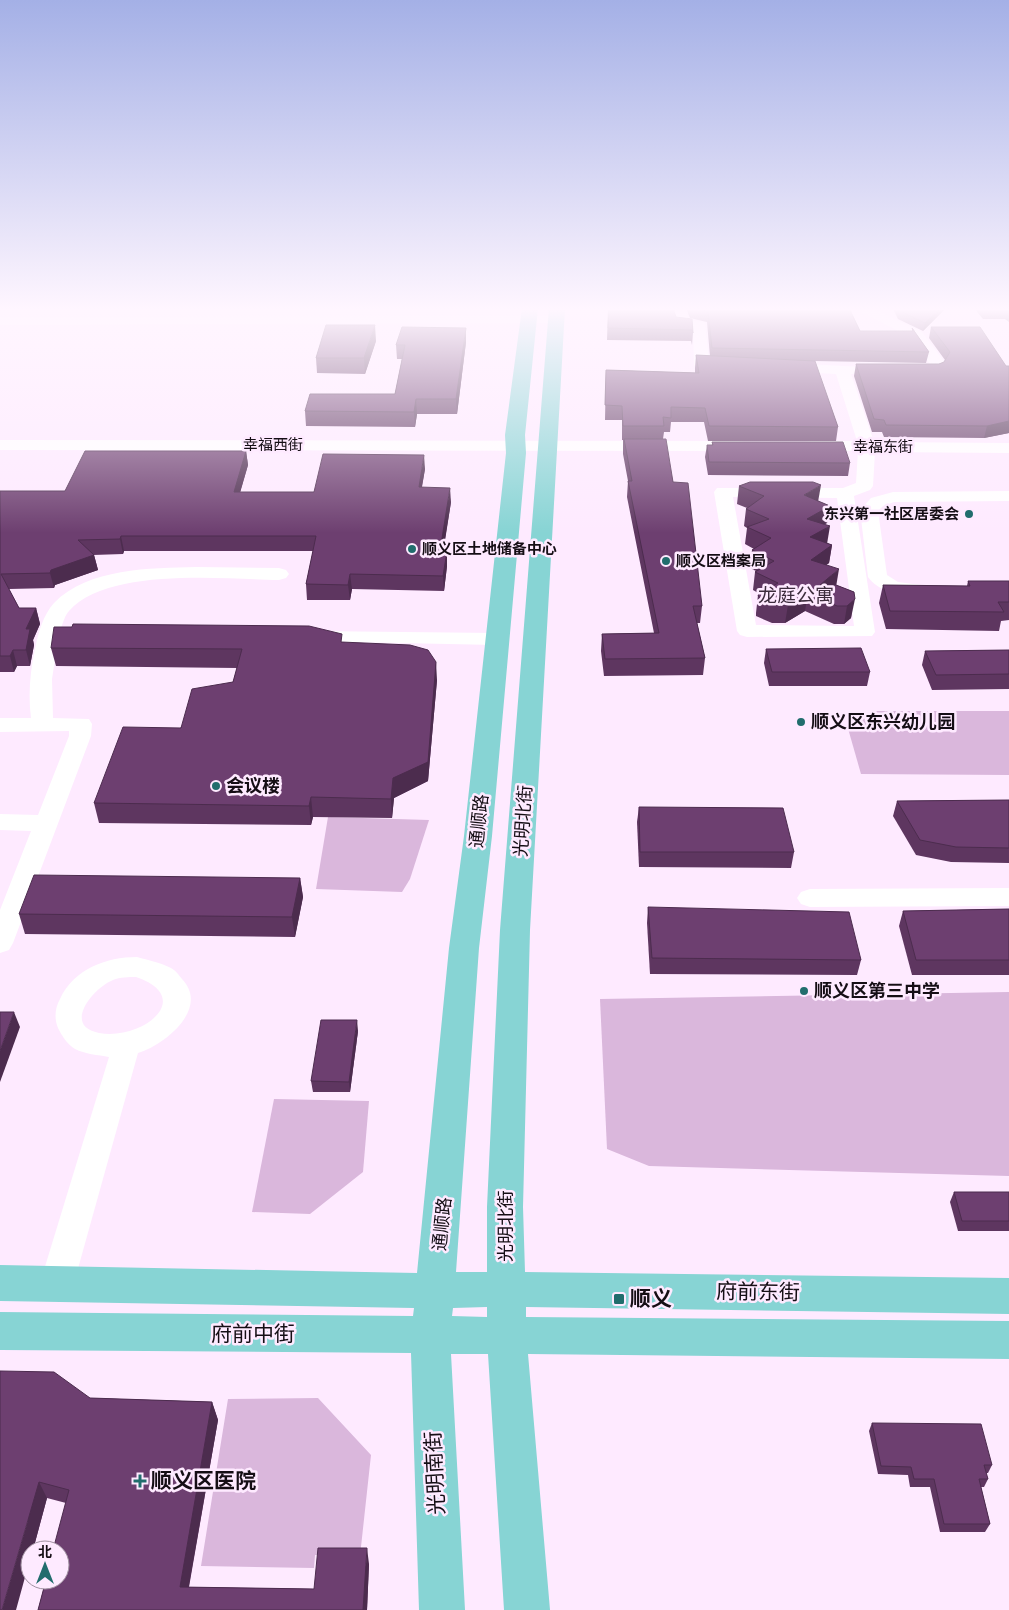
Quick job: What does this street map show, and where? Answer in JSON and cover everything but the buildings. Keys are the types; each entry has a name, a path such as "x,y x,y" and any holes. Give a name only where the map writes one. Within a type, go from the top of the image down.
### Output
{"main road":[{"name":"通顺路","path":"431,1336 444,1206 464,948 478,836 516,445 515,435 527,383"},
{"name":"光明北街","path":"507,1336 504,1208 516,930 546,445 545,383"},
{"path":"0,1282 369,1291 506,1289"},
{"name":"府前东街","path":"506,1289 1009,1296"},
{"name":"府前中街","path":"0,1331 507,1336"},
{"name":"光明南街","path":"431,1336 432,1405 442,1610"},
{"path":"526,1610 507,1336 1009,1340"}],"street":[{"path":"845,493 864,632 747,631 723,492 845,493 864,486 867,447 846,383"},
{"name":"幸福西街","path":"0,445 546,445"},
{"path":"546,445 759,446"},
{"name":"幸福东街","path":"798,446 1009,448"},
{"path":"936,590 893,587 878,577 869,510 877,502 893,497 1009,496"},
{"path":"43,724 40,703 40,676 48,634 62,607 71,598 120,578 146,574 279,574"},
{"path":"48,634 108,635"},
{"path":"287,637 496,639"},
{"path":"0,725 80,724 80,736 0,943"},
{"path":"0,822 46,823"},
{"path":"810,898 1009,898"},
{"path":"57,1283 126,1047"}],"shaded area":[{"path":"877,711 1009,711 1009,775 861,774 847,725"},
{"path":"328,817 429,820 410,879 402,892 316,889"},
{"path":"1009,992 1009,1176 649,1166 607,1149 600,999"},
{"path":"274,1099 369,1101 363,1172 310,1214 252,1212"},
{"path":"318,1398 371,1455 360,1556 315,1555 314,1568 201,1566 228,1399"}],"place":[{"name":"东兴第一社区居委会","path":"969,514"},
{"name":"顺义区土地储备中心","path":"412,549"},
{"name":"顺义区档案局","path":"666,561"},
{"name":"顺义区东兴幼儿园","path":"801,722"},
{"name":"会议楼","path":"216,786"},
{"name":"顺义区第三中学","path":"804,991"},
{"name":"顺义","path":"619,1299"},
{"name":"顺义区医院","path":"140,1481"}],"district":[{"name":"龙庭公寓","path":"796,595"}]}
